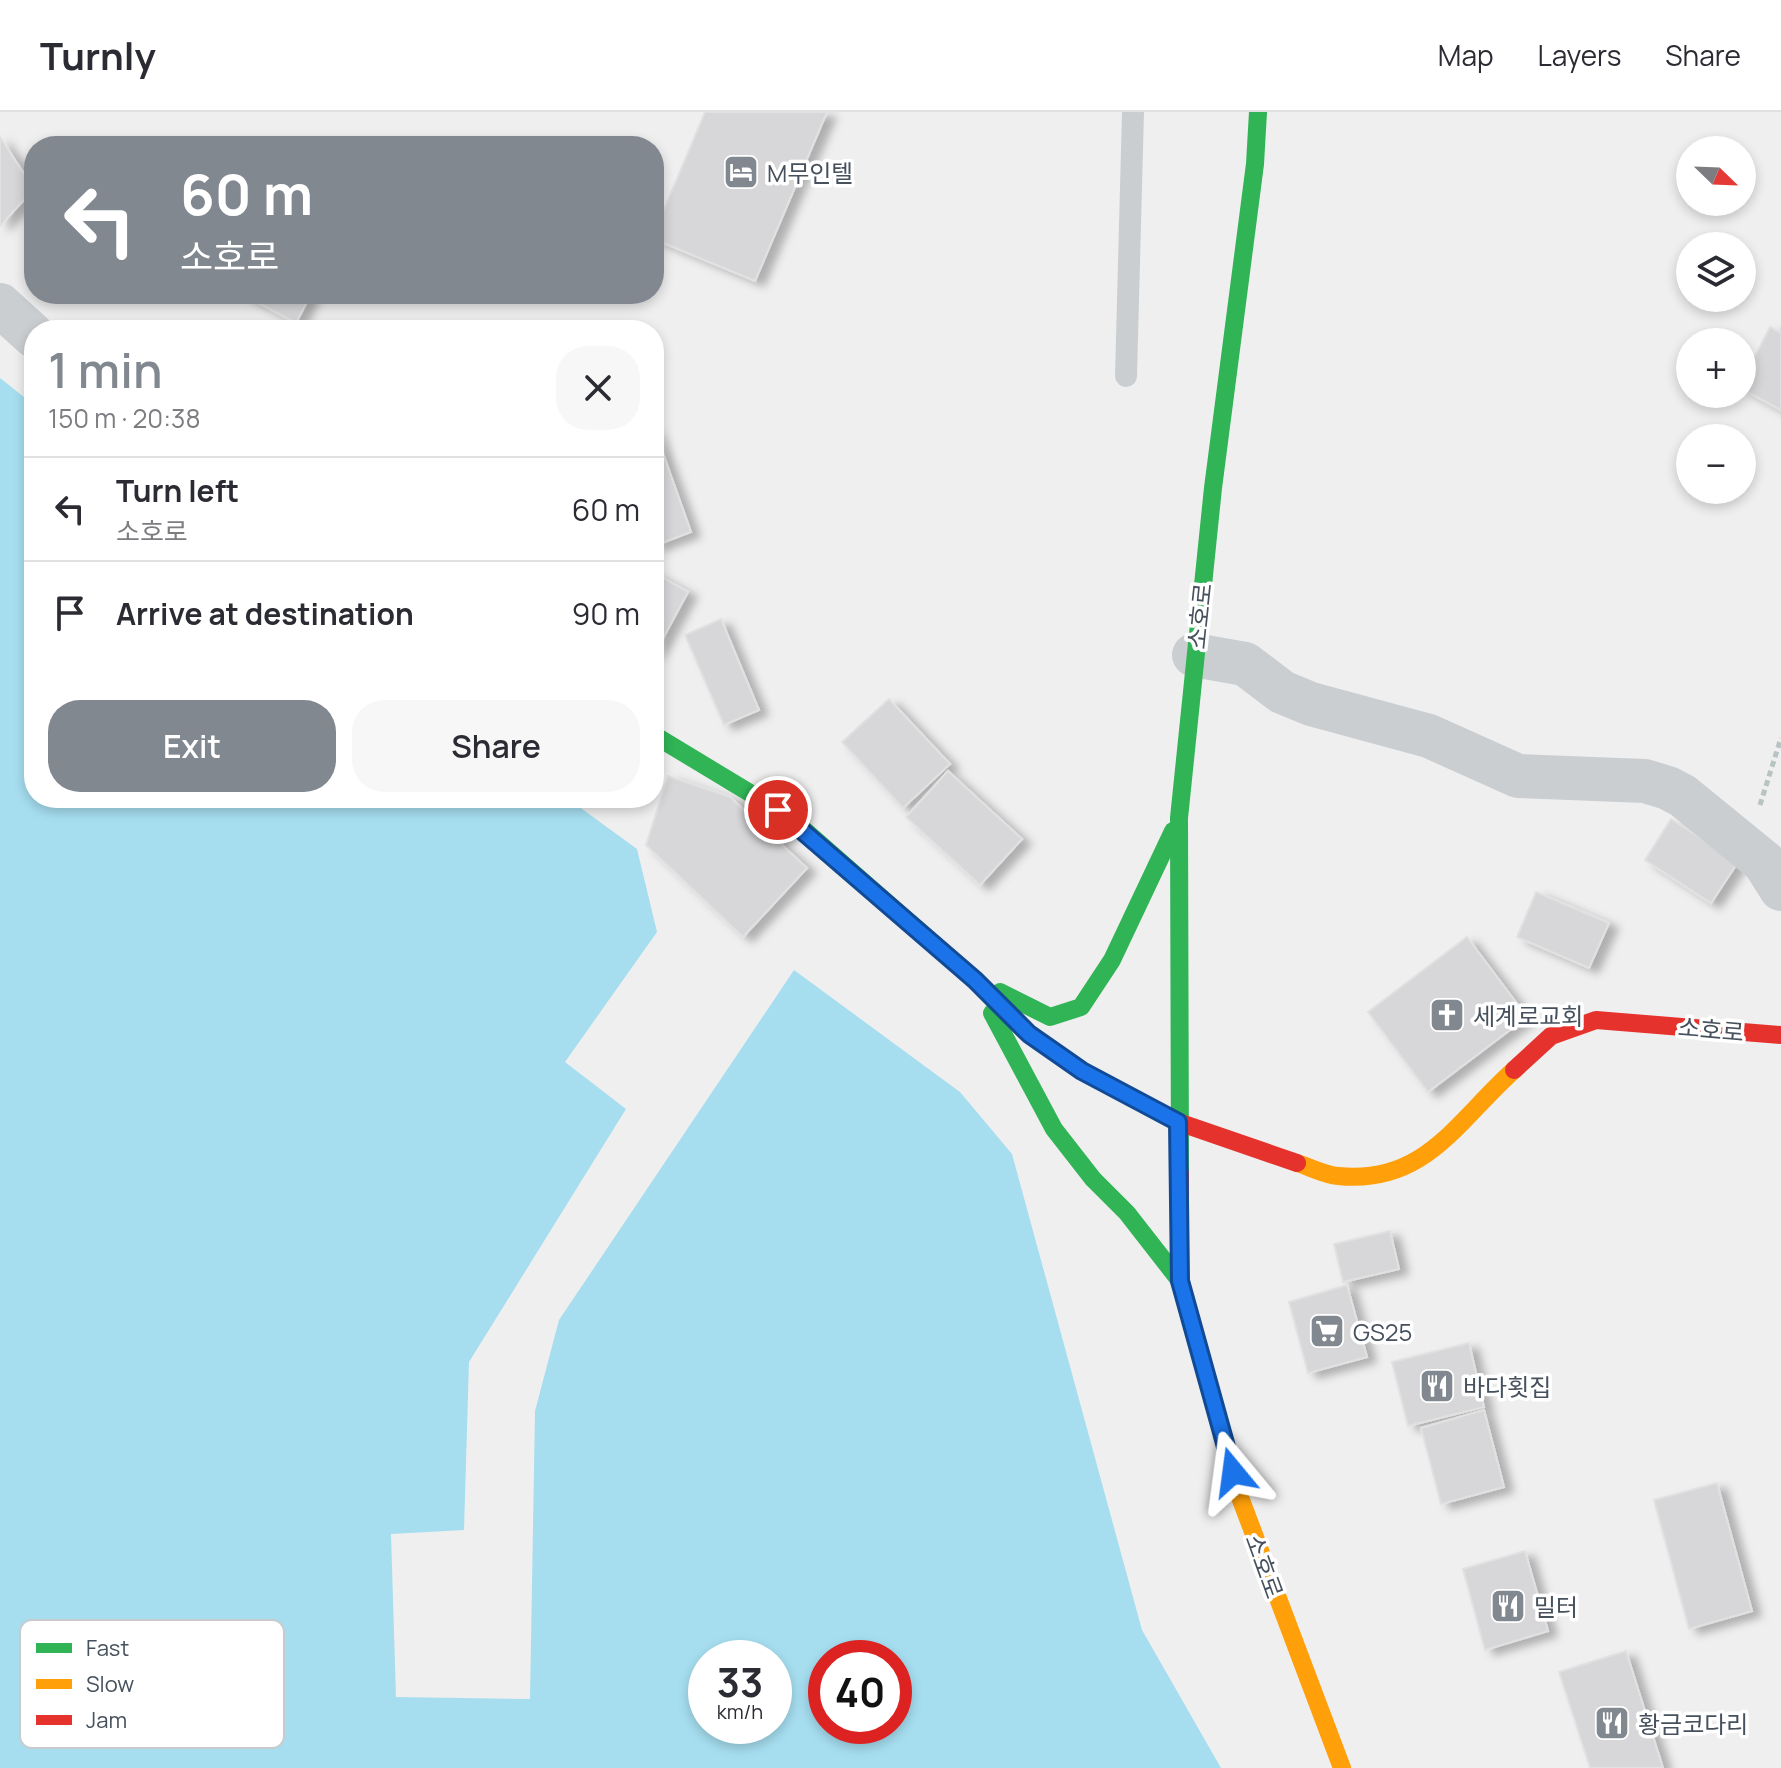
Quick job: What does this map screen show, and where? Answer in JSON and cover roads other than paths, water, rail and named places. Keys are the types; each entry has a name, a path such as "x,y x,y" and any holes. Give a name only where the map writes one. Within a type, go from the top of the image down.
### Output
{"street":[{"name":"소호로","path":"1258,112 1255,164 1194,655 1179,818 1180,1281 1241,1500 1342,1768"},
{"path":"0,305 24,327"},
{"path":"1194,655 1245,664 1282,692 1311,704 1429,736 1518,776 1645,781 1668,788 1683,796 1764,862 1781,889"},
{"name":"소호로","path":"664,741 778,810 975,980 1029,1034 1082,1071 1178,1122 1312,1170 1344,1177 1372,1177 1419,1161 1551,1036 1596,1020 1781,1035"},
{"path":"975,980 1050,1017 1081,1007 1112,960 1179,818"},
{"path":"975,980 1054,1129 1093,1179 1127,1213 1180,1281"}],"lane":[{"path":"1126,376 1133,112"}],"water":[{"path":"0,378 24,397 24,808 581,808 637,849 657,932 565,1062 626,1109 469,1362 464,1530 391,1534 396,1697 530,1699 535,1411 559,1320 794,970 960,1092 1012,1154 1142,1630 1221,1768 0,1768"}],"place":[{"name":"M무인텔","path":"741,172"},
{"name":"세계로교회","path":"1447,1015"},
{"name":"GS25","path":"1327,1331"},
{"name":"바다횟집","path":"1437,1386"},
{"name":"밀터","path":"1508,1606"},
{"name":"황금코다리","path":"1612,1723"}]}
